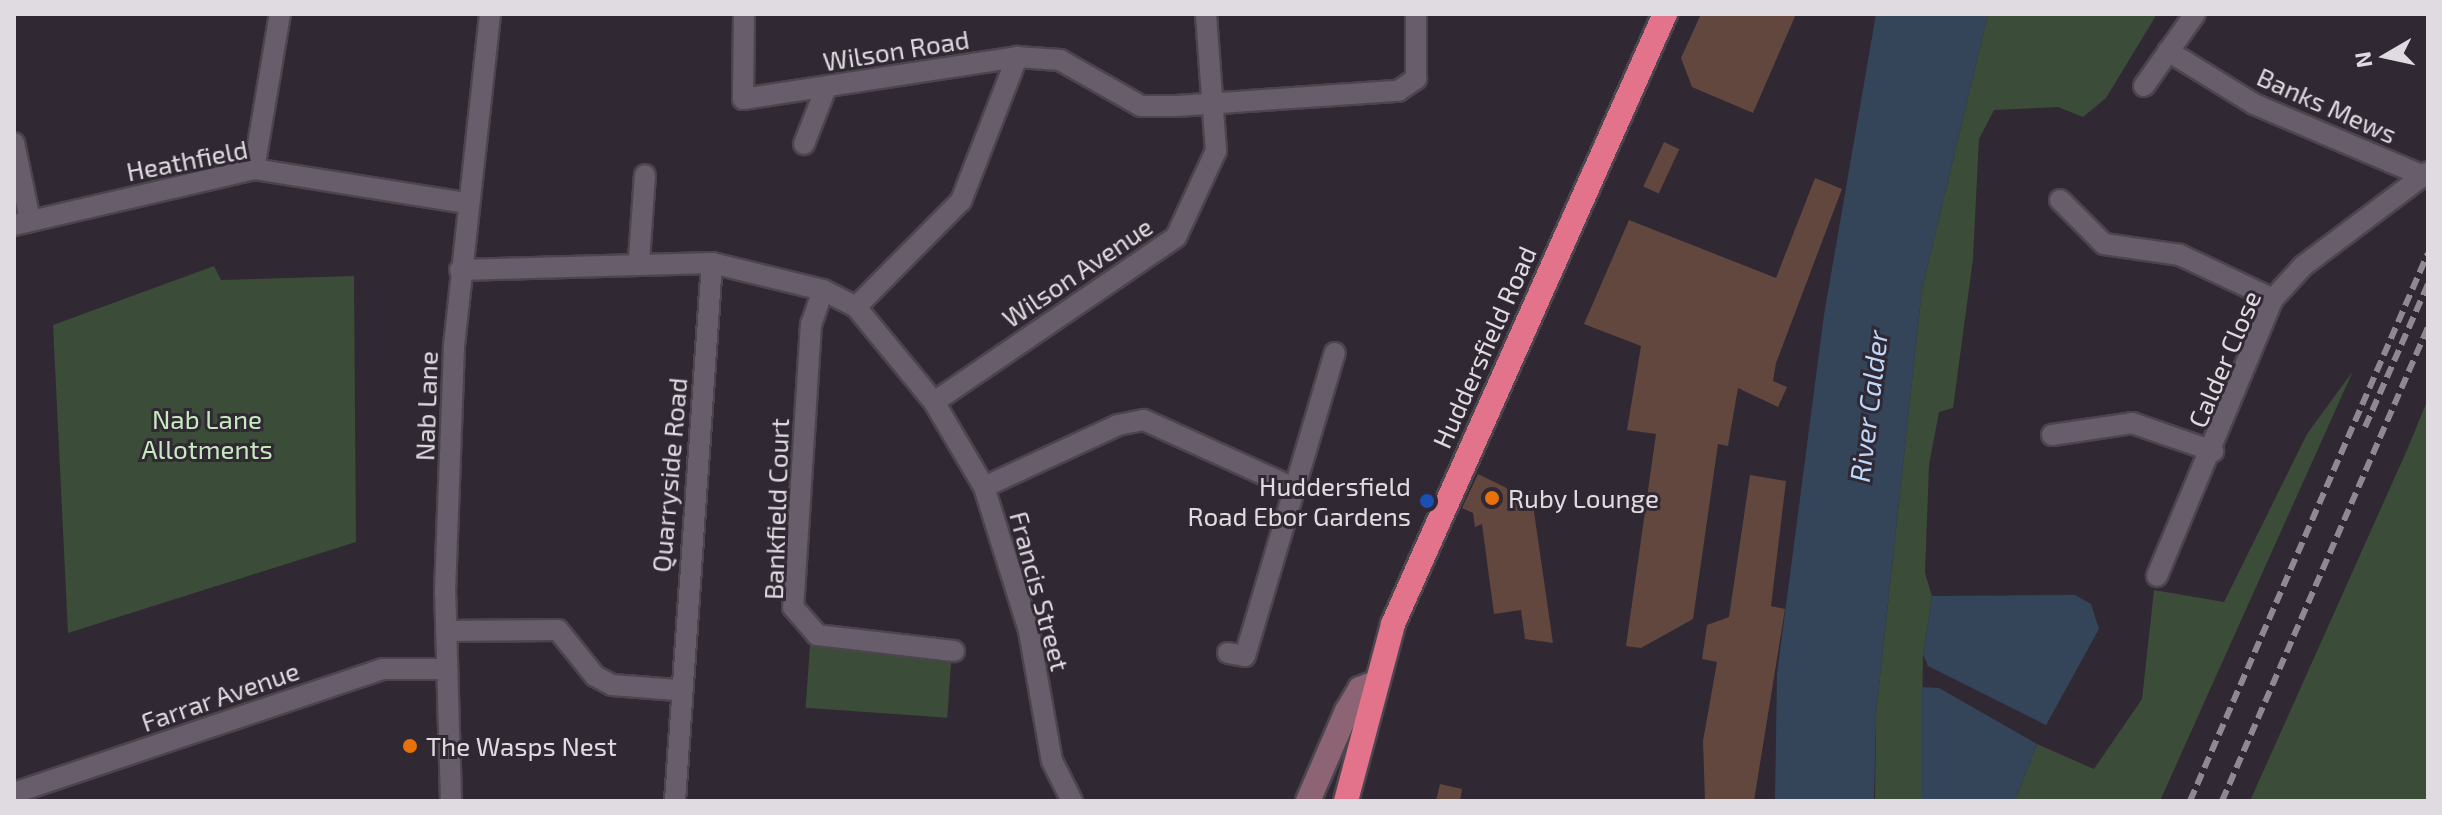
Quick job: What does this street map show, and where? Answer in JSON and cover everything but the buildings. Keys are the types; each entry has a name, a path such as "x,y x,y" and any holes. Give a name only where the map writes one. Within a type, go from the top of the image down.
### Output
{"highway":[{"name":"Huddersfield Road","path":"1346,801 1375,683 1406,593 1665,14"}],"street":[{"path":"254,169 280,14"},
{"name":"Nab Lane","path":"451,801 446,631 460,270 490,14"},
{"name":"Wilson Road","path":"744,14 743,99 1017,57 1060,60 1141,106 1398,91 1416,79 1416,14"},
{"name":"Wilson Avenue","path":"934,402 1176,237 1216,151 1216,101 1206,14"},
{"path":"2144,86 2195,14"},
{"name":"Banks Mews","path":"2168,51 2254,104 2427,174"},
{"path":"856,307 961,201 1017,57"},
{"path":"804,144 826,88"},
{"path":"14,143 22,223"},
{"name":"Heathfield","path":"22,223 254,169 466,203"},
{"name":"Calder Close","path":"2157,576 2213,451 2273,299 2303,266 2427,174"},
{"path":"639,260 645,175"},
{"path":"2060,200 2104,244 2180,255 2273,299"},
{"name":"Francis Street","path":"460,270 639,260 712,263 823,290 856,307 934,402 984,487 1029,631 1052,761 1072,801"},
{"name":"Quarryside Road","path":"675,801 677,690 712,263"},
{"name":"Bankfield Court","path":"823,290 811,324 793,607 817,635 954,651"},
{"path":"1228,653 1245,656 1335,353"},
{"path":"984,487 1118,425 1144,420 1294,488"},
{"path":"2052,435 2132,423 2213,451"},
{"path":"446,631 558,630 595,676 612,685 677,690"},
{"name":"Farrar Avenue","path":"14,793 383,669 447,669"},
{"path":"1308,801 1347,711 1360,689 1375,683"}],"green space":[{"path":"1988,14 2157,14 2106,98 2083,117 2058,107 1994,110 1979,139 1973,259 1953,408 1939,412 1929,465 1925,573 1932,596 1923,654 1921,801 1875,801 1876,714 1922,289"},
{"name":"Nab Lane Allotments","path":"214,266 221,280 354,276 356,542 68,633 53,325"},
{"path":"2353,371 2160,801 2015,801 2037,744 2094,769 2142,699 2154,590 2224,602 2307,434"},
{"path":"2428,399 2428,801 2250,801 2407,450"},
{"path":"810,645 952,655 947,718 806,708"}],"water":[{"name":"River Calder","path":"1876,14 1988,14 1922,289 1876,714 1874,801 1775,801 1777,674 1824,315"},
{"path":"2075,595 2091,604 2099,629 2046,725 1928,666 1923,654 1932,596"},
{"path":"1921,687 1939,688 2037,744 2015,801 1921,801"}],"railway":[{"path":"2190,801 2428,253"},
{"path":"2365,427 2428,284"},
{"path":"2222,801 2428,327"}],"place":[{"name":"Ruby Lounge","path":"1492,498"},
{"name":"Huddersfield Road Ebor Gardens","path":"1427,501"},
{"name":"The Wasps Nest","path":"410,746"}]}
